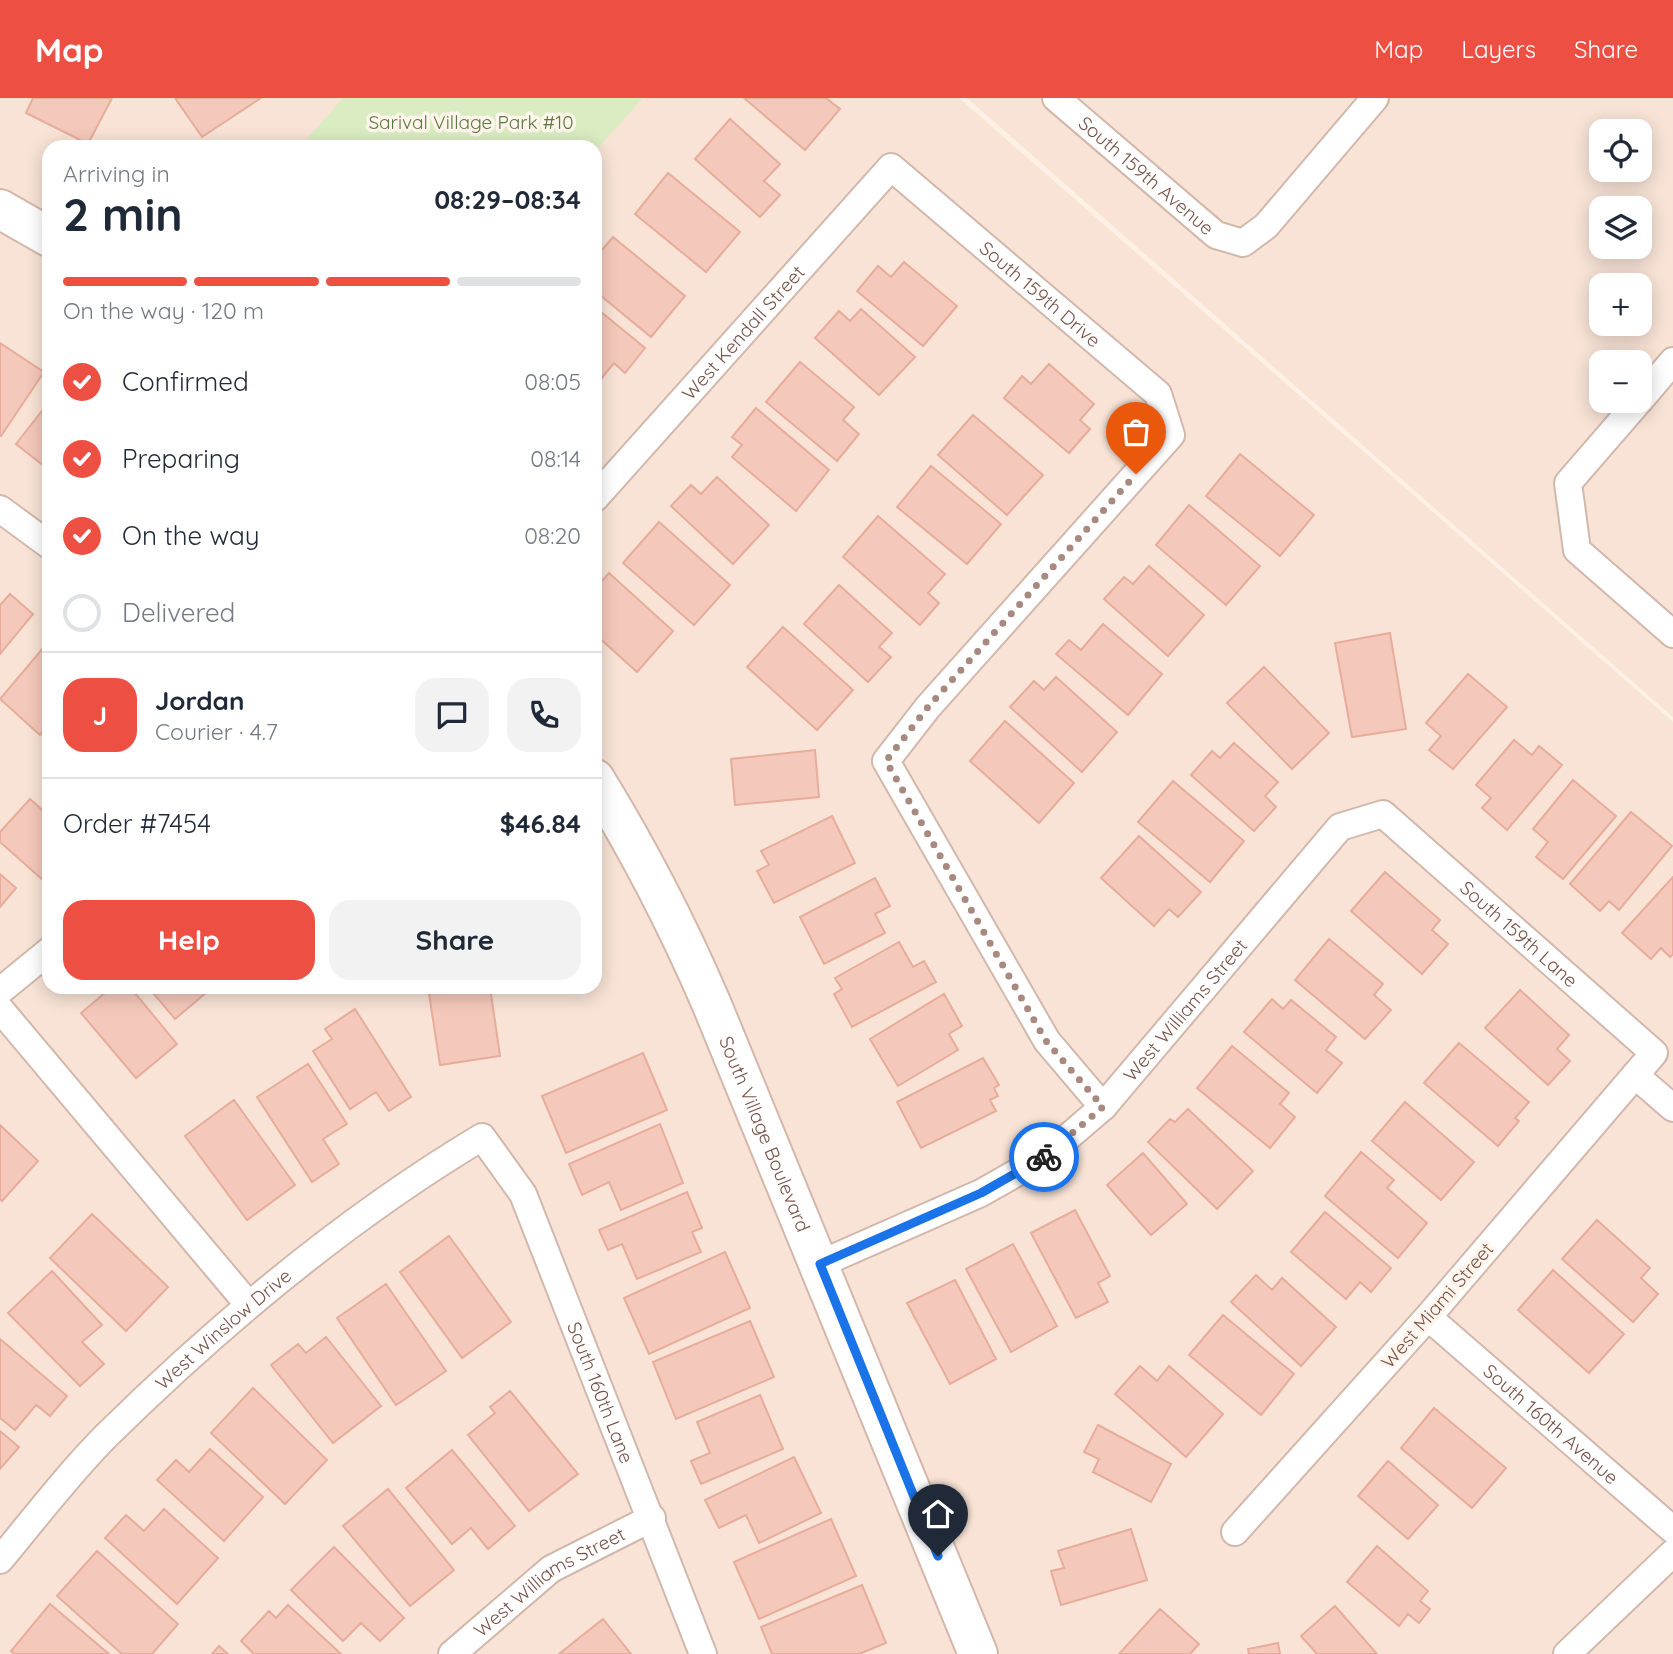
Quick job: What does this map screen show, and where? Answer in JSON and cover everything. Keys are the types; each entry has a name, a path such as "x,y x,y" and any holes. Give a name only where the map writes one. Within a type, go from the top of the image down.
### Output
{"street":[{"name":"South 159th Avenue","path":"1056,98 1216,235 1243,243 1266,226 1375,98"},
{"name":"South 159th Drive","path":"891,167 1158,394 1171,435 928,707 886,761 1046,1041 1103,1107"},
{"name":"West Kendall Street","path":"602,490 891,167"},
{"path":"0,209 42,233"},
{"path":"1652,385 1673,361"},
{"path":"1628,413 1568,483 1577,550 1673,634"},
{"path":"0,509 42,540"},
{"name":"South Village Boulevard","path":"602,790 638,849 678,926 820,1264 978,1654"},
{"name":"West Williams Street","path":"820,1264 992,1187 1046,1156 1103,1107 1340,827 1383,814"},
{"name":"South 159th Lane","path":"1383,814 1654,1053"},
{"path":"0,991 42,957"},
{"path":"0,1009 248,1304"},
{"name":"West Miami Street","path":"1235,1532 1428,1317 1654,1053"},
{"path":"1635,1075 1673,1108"},
{"name":"West Winslow Drive","path":"0,1560 106,1436 248,1304 414,1178 482,1137"},
{"name":"South 160th Lane","path":"482,1137 523,1194 704,1654"},
{"name":"South 160th Avenue","path":"1428,1317 1673,1530"},
{"name":"West Williams Street","path":"452,1654 551,1570 652,1518"},
{"path":"1567,1654 1673,1553"}],"shaded area":[{"path":"0,98 959,98 1673,722 1673,1654 0,1654"},
{"path":"967,98 1673,98 1673,717"}],"green space":[{"name":"Sarival Village Park #10","path":"343,98 643,98 602,143 602,140 306,140"}],"building":[{"path":"33,98 112,98 90,140 80,140 26,113"},
{"path":"175,98 261,98 202,137"},
{"path":"744,98 826,98 840,109 805,150"},
{"path":"730,119 780,164 764,181 780,195 760,217 695,159"},
{"path":"668,173 740,232 706,272 635,214"},
{"path":"613,237 685,296 651,337 602,297 602,250"},
{"path":"904,262 957,306 923,346 857,291 878,266 891,277"},
{"path":"861,309 915,357 879,395 815,338 839,311 850,321"},
{"path":"602,313 645,348 625,373 614,363 602,378"},
{"path":"0,343 42,371 42,375 0,435"},
{"path":"800,362 854,407 843,420 859,434 837,461 766,402"},
{"path":"1049,364 1094,404 1080,420 1090,429 1069,453 1004,398 1022,376 1031,384"},
{"path":"756,408 829,470 796,511 732,457 742,445 732,437"},
{"path":"42,411 42,464 16,444"},
{"path":"973,415 1043,475 1007,515 938,455"},
{"path":"1240,454 1314,515 1280,556 1206,496"},
{"path":"931,466 1001,524 967,564 897,507"},
{"path":"717,477 769,525 733,564 671,506 691,485 701,494"},
{"path":"1189,505 1260,566 1226,605 1156,545"},
{"path":"878,516 945,574 928,593 939,603 920,625 843,557"},
{"path":"659,522 730,585 694,625 623,563"},
{"path":"1149,566 1204,615 1168,656 1104,599 1124,577 1133,584"},
{"path":"609,573 673,631 637,672 602,640 602,581"},
{"path":"839,585 892,633 879,647 891,657 868,682 804,624"},
{"path":"10,594 33,614 0,654 0,605"},
{"path":"1103,624 1162,674 1128,715 1056,654 1069,640 1081,650"},
{"path":"783,627 853,690 817,730 747,667"},
{"path":"1390,633 1406,729 1352,737 1335,643"},
{"path":"42,649 40,735 0,699"},
{"path":"1264,667 1329,733 1292,769 1227,703"},
{"path":"1468,674 1507,707 1453,769 1429,750 1441,736 1426,723"},
{"path":"1056,677 1117,732 1082,772 1010,707 1034,681 1044,690"},
{"path":"1005,721 1074,783 1039,823 970,761"},
{"path":"1514,740 1532,755 1539,746 1562,765 1507,830 1482,808 1491,798 1476,785"},
{"path":"1234,743 1278,782 1265,796 1276,807 1254,831 1191,775 1212,751 1220,758"},
{"path":"815,750 819,797 735,805 731,759"},
{"path":"1573,780 1616,816 1563,879 1536,857 1548,842 1533,829"},
{"path":"1173,781 1244,841 1210,882 1138,822"},
{"path":"30,799 42,810 42,879 0,842 0,832"},
{"path":"1631,812 1672,846 1619,910 1609,901 1600,911 1570,884"},
{"path":"832,816 855,863 774,903 757,871 769,865 761,851"},
{"path":"1139,836 1201,892 1178,917 1169,909 1154,926 1101,878"},
{"path":"1385,872 1440,920 1432,930 1448,944 1422,974 1351,911"},
{"path":"0,874 16,888 0,907"},
{"path":"1673,877 1673,954 1670,957 1661,948 1651,959 1622,933"},
{"path":"875,878 890,906 875,914 885,933 824,964 800,917"},
{"path":"1329,939 1383,984 1374,995 1391,1010 1365,1039 1295,980"},
{"path":"899,942 913,967 924,961 936,982 852,1027 834,994 842,989 835,978"},
{"path":"1520,990 1569,1035 1557,1049 1570,1061 1548,1085 1485,1028"},
{"path":"104,994 136,994 177,1044 136,1078 81,1013"},
{"path":"154,994 205,994 175,1019"},
{"path":"429,994 491,994 500,1056 440,1065"},
{"path":"944,994 962,1026 949,1034 958,1050 898,1086 870,1039"},
{"path":"1272,999 1283,1009 1291,1000 1336,1037 1326,1050 1342,1063 1317,1093 1244,1032"},
{"path":"355,1009 411,1097 389,1111 376,1092 350,1109 313,1051 332,1039 325,1029"},
{"path":"1459,1043 1529,1102 1515,1118 1519,1121 1498,1146 1424,1083"},
{"path":"1232,1046 1289,1093 1280,1104 1295,1117 1270,1148 1197,1088"},
{"path":"643,1053 667,1110 566,1153 542,1096"},
{"path":"983,1058 999,1085 994,1088 998,1096 990,1100 996,1111 921,1148 897,1102"},
{"path":"308,1064 347,1124 323,1139 339,1164 312,1182 257,1097"},
{"path":"234,1100 295,1185 247,1220 185,1136"},
{"path":"1405,1102 1474,1162 1441,1200 1372,1141"},
{"path":"1188,1109 1253,1171 1217,1209 1148,1142 1170,1119 1175,1122"},
{"path":"660,1124 683,1183 621,1210 609,1182 582,1195 569,1164"},
{"path":"0,1125 38,1161 2,1201 0,1199"},
{"path":"1361,1152 1394,1180 1387,1188 1427,1223 1398,1258 1325,1196"},
{"path":"1143,1153 1187,1204 1151,1235 1107,1185"},
{"path":"687,1192 702,1228 692,1232 701,1252 637,1279 622,1244 608,1250 599,1230"},
{"path":"1075,1210 1110,1276 1098,1283 1108,1302 1076,1318 1031,1233"},
{"path":"1325,1212 1391,1268 1371,1292 1360,1282 1346,1299 1291,1252"},
{"path":"92,1214 168,1287 126,1331 50,1258"},
{"path":"1597,1220 1650,1268 1641,1278 1658,1294 1633,1322 1562,1259"},
{"path":"449,1236 511,1322 462,1358 400,1272"},
{"path":"1013,1244 1057,1326 1011,1352 966,1269"},
{"path":"725,1252 750,1308 649,1354 624,1298"},
{"path":"1553,1270 1624,1334 1589,1373 1518,1310"},
{"path":"52,1271 102,1325 82,1342 104,1364 80,1386 8,1313"},
{"path":"1256,1275 1272,1290 1282,1278 1336,1327 1301,1366 1231,1302"},
{"path":"955,1280 996,1359 950,1384 907,1303"},
{"path":"386,1284 446,1371 396,1405 337,1318"},
{"path":"1223,1315 1294,1374 1261,1415 1189,1355"},
{"path":"750,1321 774,1377 676,1419 653,1362"},
{"path":"326,1337 381,1406 333,1443 271,1365 298,1344 306,1353"},
{"path":"0,1339 67,1396 50,1416 36,1405 15,1430 0,1418"},
{"path":"1140,1366 1157,1381 1169,1366 1223,1414 1186,1457 1115,1394"},
{"path":"253,1388 327,1460 285,1504 211,1433"},
{"path":"510,1391 578,1474 529,1511 468,1435 495,1413 490,1407"},
{"path":"760,1395 783,1449 701,1484 691,1461 710,1453 697,1422"},
{"path":"1434,1408 1506,1468 1472,1508 1401,1448"},
{"path":"1098,1425 1171,1464 1151,1502 1093,1472 1099,1459 1084,1452"},
{"path":"0,1431 19,1447 0,1469"},
{"path":"210,1449 263,1497 224,1541 157,1480 176,1460 189,1472"},
{"path":"452,1450 515,1526 488,1549 471,1528 452,1544 406,1488"},
{"path":"794,1457 821,1513 759,1543 746,1515 719,1528 705,1500"},
{"path":"1388,1461 1438,1505 1408,1539 1358,1496"},
{"path":"388,1489 454,1570 410,1606 343,1526"},
{"path":"164,1509 218,1558 177,1604 105,1538 126,1515 144,1531"},
{"path":"831,1519 856,1576 759,1619 734,1562"},
{"path":"1131,1529 1147,1580 1061,1605 1051,1571 1064,1568 1058,1551"},
{"path":"1377,1546 1428,1591 1420,1601 1430,1609 1419,1623 1408,1614 1399,1626 1347,1582"},
{"path":"334,1547 404,1618 380,1641 361,1623 343,1641 291,1590"},
{"path":"97,1551 178,1624 152,1654 122,1654 57,1596"},
{"path":"862,1585 886,1643 859,1654 772,1654 761,1627"},
{"path":"50,1604 109,1654 15,1654 11,1651"},
{"path":"288,1605 341,1654 254,1654 241,1641 269,1611 276,1618"},
{"path":"1335,1606 1377,1654 1317,1654 1301,1636"},
{"path":"1160,1609 1199,1644 1190,1654 1119,1654"},
{"path":"603,1619 631,1654 559,1654"},
{"path":"1278,1643 1280,1654 1249,1654 1248,1649"},
{"path":"219,1646 228,1654 212,1654"}],"way so far":[{"path":"1044,1157 1103,1107 1046,1041 886,761 928,707 1136,474"}],"route":[{"path":"938,1556 820,1264 981,1193 1044,1157"}]}
